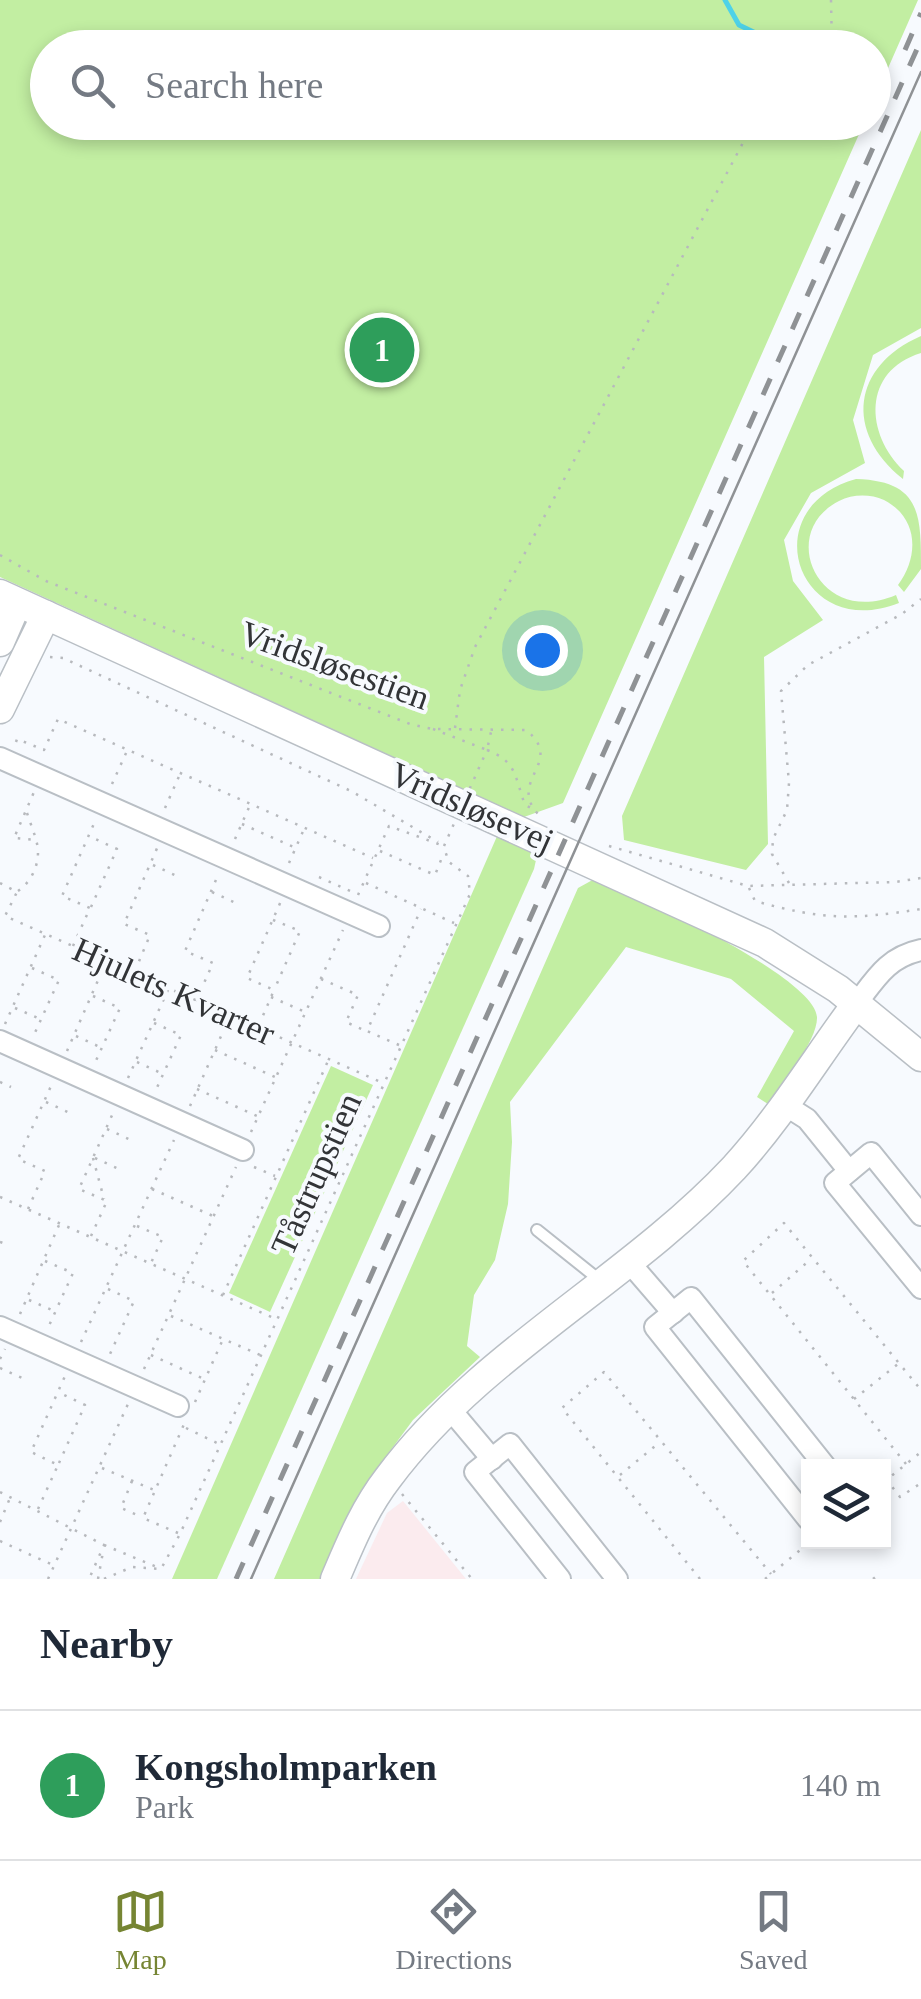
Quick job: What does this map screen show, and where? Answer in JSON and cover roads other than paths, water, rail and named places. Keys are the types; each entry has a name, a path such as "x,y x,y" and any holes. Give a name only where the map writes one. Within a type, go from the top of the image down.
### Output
{"street":[{"name":"Vridsløsevej","path":"9,598 765,943 857,1003 921,1057"},
{"path":"0,642 9,598"},
{"path":"0,709 46,615"},
{"path":"4,760 379,926"},
{"path":"334,1579 366,1510 418,1440 734,1168 884,967 894,958 921,950"},
{"path":"0,1038 182,1122 247,1158"},
{"path":"784,1105 807,1119 849,1172"},
{"path":"921,1215 871,1154 835,1183 921,1288"},
{"path":"629,1262 673,1313"},
{"path":"801,1510 655,1327 691,1298 819,1459"},
{"path":"6,1330 102,1372 180,1419"},
{"path":"450,1409 492,1459"},
{"path":"560,1579 475,1472 510,1444 618,1579"}],"lane":[{"path":"537,1230 603,1282"}],"waterway":[{"path":"725,0 739,25 749,30"}],"tram line":[{"path":"891,139 921,72"},
{"path":"251,1579 891,140"}],"railway":[{"path":"905,50 921,13"},
{"path":"891,107 921,40"},
{"path":"236,1579 876,140"}],"place":[{"name":"Kongsholmparken","path":"382,350"}]}
